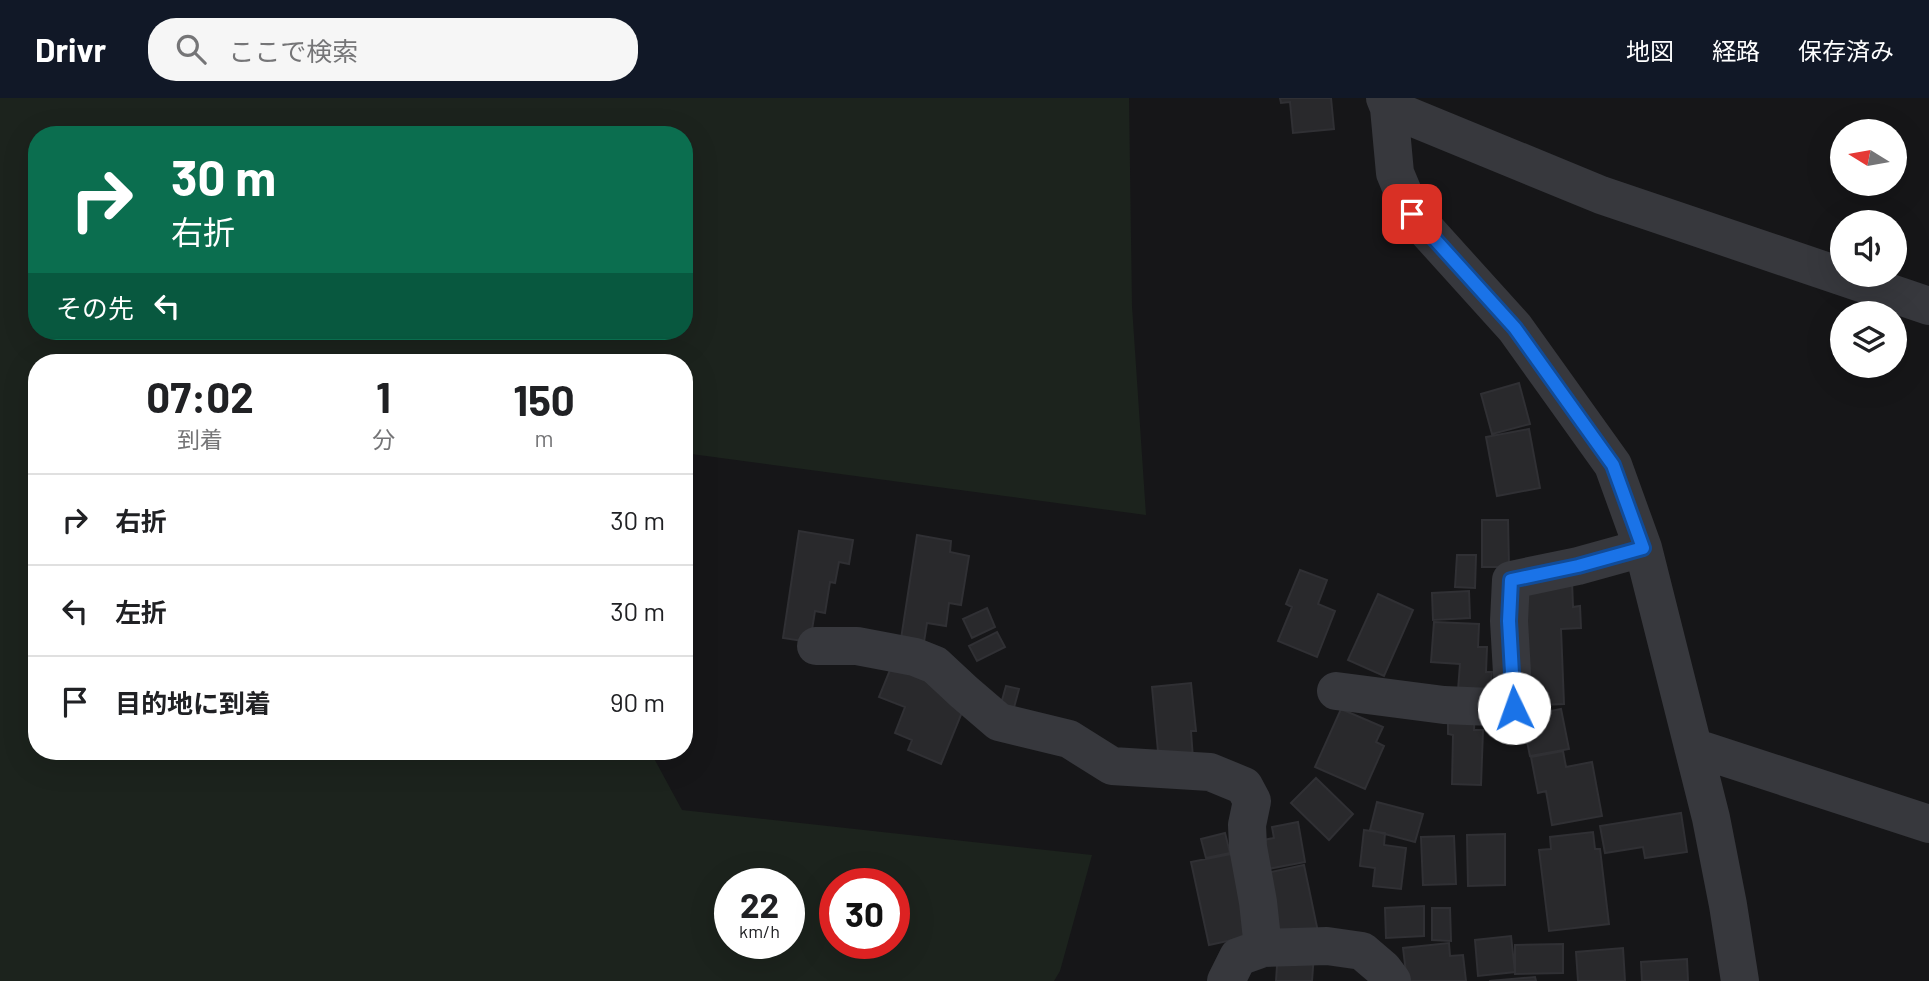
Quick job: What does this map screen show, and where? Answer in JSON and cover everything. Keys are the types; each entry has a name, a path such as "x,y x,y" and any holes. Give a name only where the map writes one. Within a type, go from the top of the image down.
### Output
{"street":[{"path":"1740,981 1726,892 1693,747 1643,548 1613,465 1515,328 1412,214 1395,173 1387,103 1601,195 1929,306"},
{"path":"1336,691 1444,705 1514,708 1509,621 1511,580 1578,566 1643,548"},
{"path":"816,646 857,646 915,656 935,665 999,722 1069,739 1112,766 1210,772 1244,786 1252,801 1247,825 1248,847 1263,948"},
{"path":"1693,747 1929,824"},
{"path":"1226,981 1238,957 1263,948 1327,946 1362,951 1383,969 1392,981"}],"shaded area":[{"path":"0,98 1129,98 1132,306 1146,515 693,454 693,354 28,354 28,760 655,760 682,810 1092,855 1060,971 1054,981 0,981"}],"building":[{"path":"1280,98 1331,98 1334,129 1293,133 1290,102 1281,103"},
{"path":"1519,383 1530,424 1492,434 1481,394"},
{"path":"1529,429 1540,488 1497,496 1486,437"},
{"path":"1482,520 1508,520 1509,567 1482,567"},
{"path":"799,531 853,540 849,564 839,562 835,583 830,582 825,613 815,611 810,642 783,638"},
{"path":"917,535 951,541 950,552 969,556 961,605 949,603 946,626 927,623 924,642 901,639"},
{"path":"1457,555 1476,555 1475,588 1455,587"},
{"path":"1300,570 1327,580 1318,604 1335,611 1317,657 1278,641 1292,607 1286,604"},
{"path":"1572,581 1573,607 1580,606 1581,628 1561,629 1564,704 1519,706 1513,584"},
{"path":"1469,591 1470,618 1433,620 1432,593"},
{"path":"1378,594 1413,610 1384,676 1348,660"},
{"path":"987,608 995,627 972,638 963,619"},
{"path":"1434,622 1479,624 1478,647 1487,647 1486,672 1492,672 1490,692 1458,690 1460,664 1431,662"},
{"path":"997,632 1005,647 977,661 969,646"},
{"path":"892,665 949,688 965,705 941,764 908,750 912,740 895,733 905,707 879,697"},
{"path":"1191,683 1196,731 1191,731 1193,759 1159,762 1152,687"},
{"path":"1006,686 1019,689 1012,715 999,711"},
{"path":"1341,709 1383,727 1376,742 1384,746 1365,789 1315,767"},
{"path":"1561,709 1569,749 1530,756 1522,717"},
{"path":"1448,711 1475,711 1474,730 1483,730 1481,785 1452,784 1453,735 1448,734"},
{"path":"1563,751 1566,767 1592,762 1602,816 1552,825 1546,791 1538,793 1531,757"},
{"path":"1316,778 1353,814 1329,840 1291,803"},
{"path":"1377,802 1423,814 1415,842 1370,830"},
{"path":"1681,813 1687,852 1645,858 1643,847 1605,853 1600,826"},
{"path":"1298,822 1305,862 1268,869 1263,840 1274,838 1272,827"},
{"path":"1364,830 1385,833 1384,845 1406,848 1401,889 1373,886 1375,868 1360,866"},
{"path":"1593,832 1595,849 1600,849 1609,924 1549,931 1539,850 1551,849 1550,837"},
{"path":"1225,833 1230,853 1206,858 1201,839"},
{"path":"1505,834 1505,885 1468,886 1467,835"},
{"path":"1454,836 1456,884 1423,885 1421,837"},
{"path":"1231,854 1255,935 1209,945 1191,862"},
{"path":"1304,865 1318,932 1280,939 1267,873"},
{"path":"1424,906 1424,936 1386,938 1385,908"},
{"path":"1432,908 1450,908 1451,941 1432,940"},
{"path":"1511,936 1515,972 1478,976 1475,940"},
{"path":"1449,943 1450,956 1463,955 1466,981 1407,981 1403,948"},
{"path":"1563,944 1563,973 1515,974 1515,945"},
{"path":"1623,948 1625,981 1578,981 1576,952"},
{"path":"1278,951 1314,954 1312,981 1276,981"},
{"path":"1687,959 1688,981 1642,981 1641,962"},
{"path":"1535,977 1536,981 1489,981"}],"route":[{"path":"1412,214 1515,328 1613,465 1643,548 1578,566 1511,580 1509,621 1514,708"}]}
